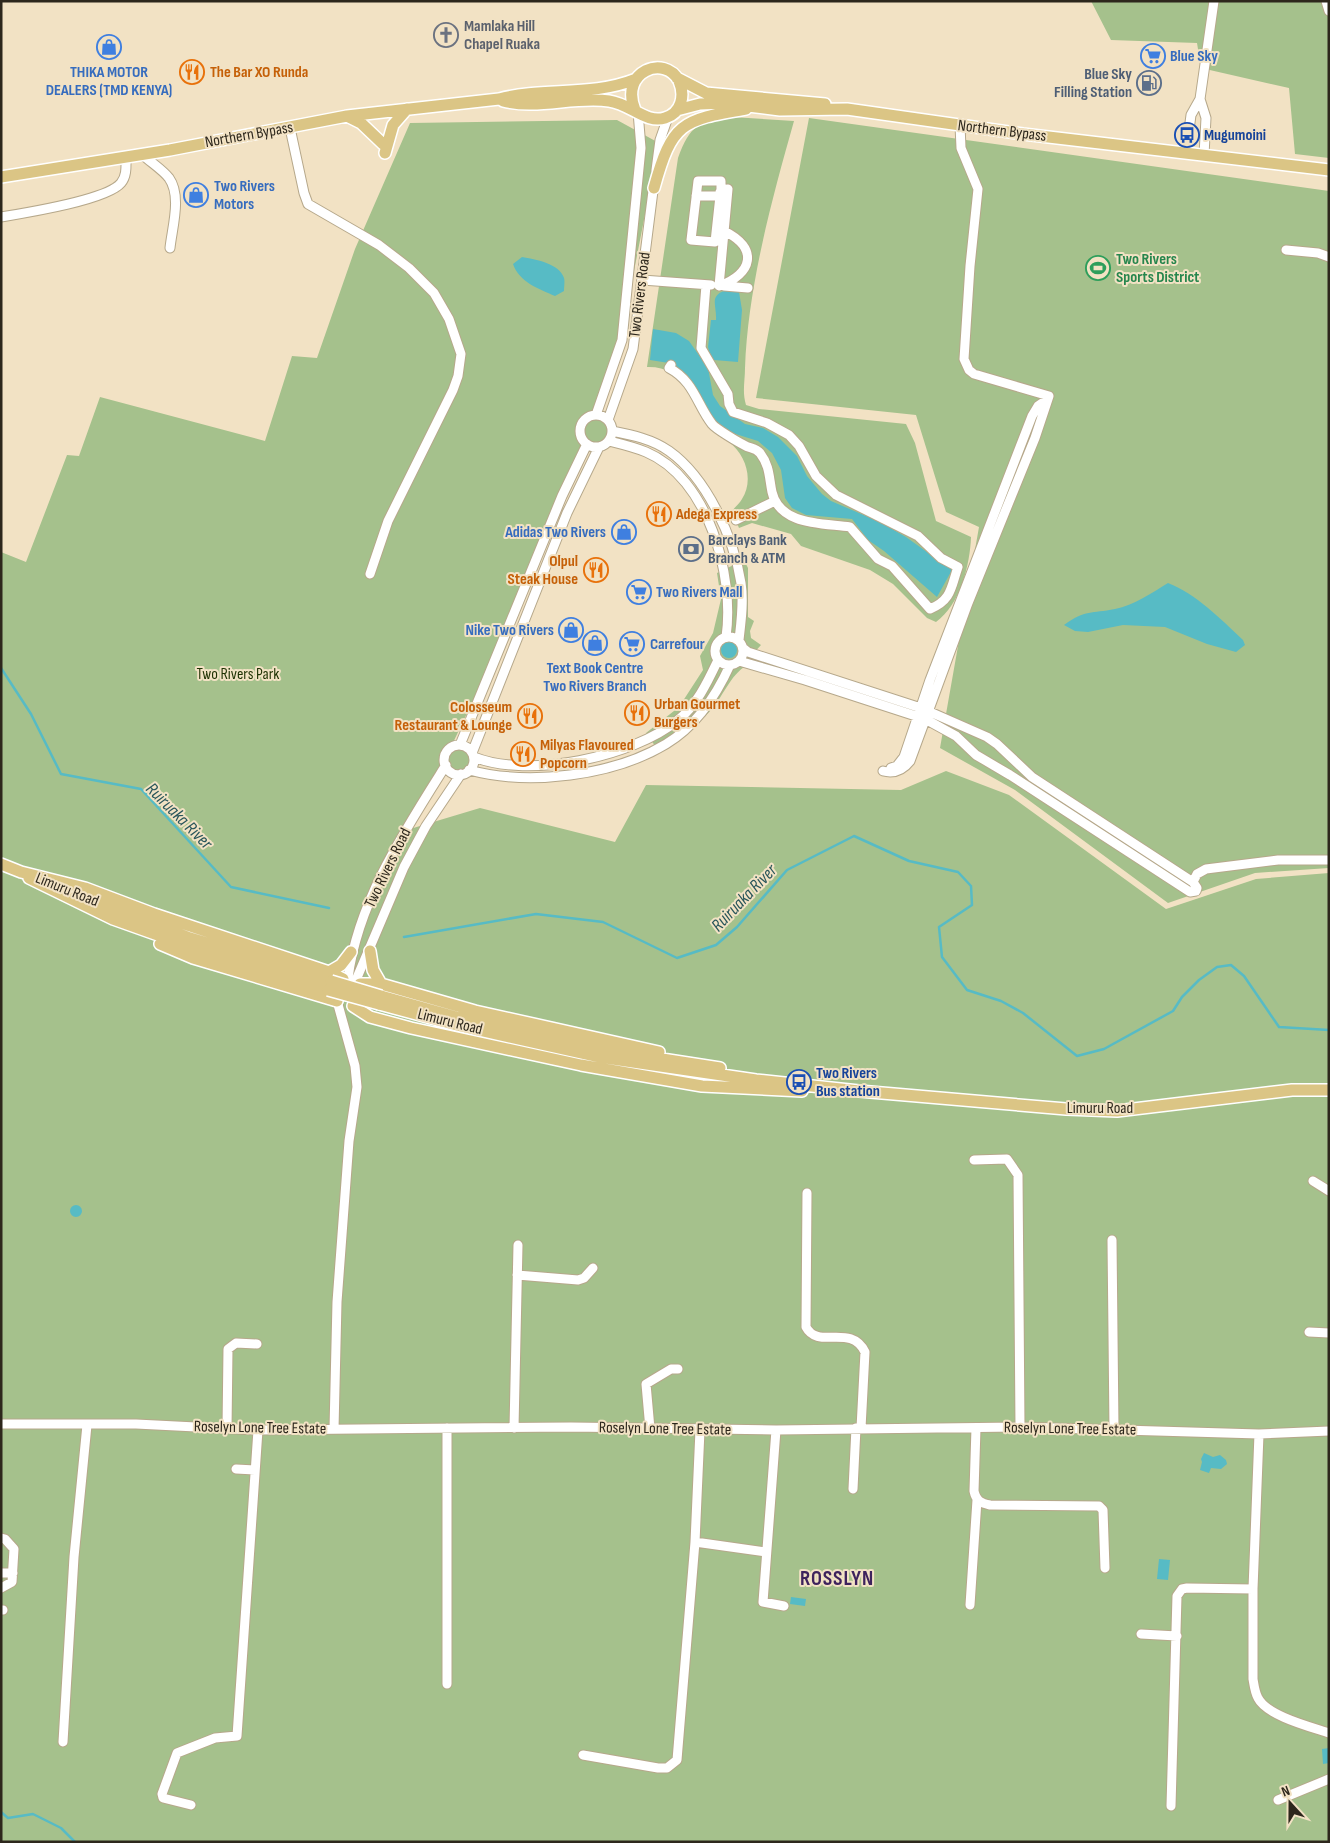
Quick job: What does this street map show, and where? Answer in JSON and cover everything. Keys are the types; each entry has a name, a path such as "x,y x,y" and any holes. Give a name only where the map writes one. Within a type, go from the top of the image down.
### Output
{"main road":[{"name":"Northern Bypass","path":"1,177 126,157 347,116 498,99 516,95 592,91 620,85 636,79 642,73 653,68 671,72 677,78"},
{"path":"677,78 706,93 831,104 846,109"},
{"path":"673,114 682,95 677,78"},
{"path":"636,79 630,93 636,111"},
{"name":"Northern Bypass","path":"498,99 518,103 609,101 654,120 700,104 724,103 806,110 846,109 960,125 1329,170"},
{"path":"654,188 664,154 679,131 704,117 758,107"},
{"path":"347,116 361,123 384,148 394,125 406,109"},
{"name":"Limuru Road","path":"1,864 187,936 380,995 456,1016 586,1046 684,1061 797,1084"},
{"name":"Limuru Road","path":"24,873 138,934 193,958 337,1001"},
{"name":"Limuru Road","path":"113,919 200,950 330,981 352,980 380,995 461,1026 599,1057 697,1072 871,1092 1066,1109 1116,1111 1292,1090 1329,1090"},
{"path":"370,951 372,970 380,995"},
{"path":"330,981 351,952"},
{"path":"352,980 362,996 352,1006 344,1006 337,1001 334,988 352,980"},
{"name":"Limuru Road","path":"352,1006 370,1017 481,1045 702,1086 847,1094 871,1092"}],"street":[{"path":"1186,153 1191,116 1200,99 1214,1"},
{"path":"1326,1 1329,11"},
{"path":"1200,99 1206,118 1204,154"},
{"name":"Two Rivers Road","path":"596,415 621,346 641,138 636,111"},
{"name":"Two Rivers Road","path":"608,420 632,354 660,140 673,114"},
{"path":"923,714 910,761 904,768 895,772 883,771 897,766 904,757 923,714 1032,416 1038,406 1048,399 1049,396 1046,393 974,374 969,370 964,358 969,274 978,189 960,148 960,125"},
{"path":"290,128 308,204 379,245 421,278 443,306 454,330 461,354 458,376 453,390 388,520 370,574"},
{"path":"142,154 169,178 174,187 175,205 170,248"},
{"path":"1,217 83,200 110,191 120,184 124,177 126,157"},
{"path":"639,166 656,167"},
{"path":"698,181 721,181 715,242 691,240 696,196 698,181"},
{"path":"696,196 728,190 719,286"},
{"path":"719,286 738,277 745,269 748,260 745,247 735,237 724,231"},
{"path":"1286,250 1318,253 1329,257"},
{"path":"629,274 642,278 748,288"},
{"path":"671,365 669,368 691,388 714,427 743,445 756,449 760,454 768,465 775,501 783,512 798,519 850,528 878,558 892,566 930,609 942,604 950,592 958,567 942,558 918,536 836,495 816,476 799,446 789,435 767,423 733,412 728,404 728,394 701,348 706,285"},
{"path":"692,344 701,333"},
{"path":"465,772 567,513 599,447 609,441 612,430 608,420 596,415 584,420 580,429 582,439 587,444 599,447"},
{"path":"609,441 647,452 664,463 691,491 708,520 722,558 728,590 726,637 715,646 718,660 694,703 679,720 643,742 581,759 523,766 490,764 460,745 450,747 444,756 446,765 452,772 550,778 607,766 642,756 667,744 704,712 735,663 741,644 741,583 719,513 703,487 670,451 651,440 612,430"},
{"path":"460,745 562,496 587,444"},
{"path":"736,520 775,501"},
{"path":"718,660 814,682 923,714 956,736 986,762 1010,775 1192,893 1197,888 1193,882 1032,777 998,744 923,714 748,652 741,644 726,637"},
{"path":"488,676 500,680"},
{"name":"Two Rivers Road","path":"352,980 351,952 357,935 391,858 446,765"},
{"name":"Two Rivers Road","path":"352,980 370,951 373,939 404,867 426,826 465,772"},
{"path":"1193,882 1197,874 1206,868 1278,860 1329,860"},
{"path":"357,935 373,939"},
{"path":"334,1429 337,1302 349,1141 357,1087 355,1066 337,1001"},
{"path":"974,1160 1007,1159 1018,1175 1020,1427"},
{"path":"1313,1181 1329,1191"},
{"path":"807,1193 806,1327 816,1337 853,1339 865,1352 853,1489"},
{"path":"1112,1240 1114,1429"},
{"path":"514,1428 518,1245"},
{"path":"517,1275 578,1280 584,1278 593,1268"},
{"path":"1309,1332 1329,1333"},
{"path":"227,1429 228,1349 236,1343 257,1344"},
{"path":"650,1429 646,1384 672,1369 678,1369"},
{"name":"Roselyn Lone Tree Estate","path":"1,1424 87,1424 258,1430 447,1428 776,1430 1020,1427 1259,1434 1329,1431"},
{"path":"63,1742 74,1557 87,1424"},
{"path":"447,1428 447,1684"},
{"path":"970,1605 977,1500 974,1491 976,1428"},
{"path":"191,1805 164,1798 162,1794 177,1753 215,1738 237,1736 258,1430"},
{"path":"583,1755 658,1768 667,1768 678,1760 700,1430"},
{"path":"776,1430 763,1602 784,1606"},
{"path":"1259,1434 1253,1589 1253,1679 1257,1698 1271,1711 1329,1733"},
{"path":"236,1469 255,1470"},
{"path":"977,1500 982,1504 990,1505 1099,1506 1103,1510 1105,1568"},
{"path":"1,1538 5,1538 14,1549 11,1584 1,1588"},
{"path":"694,1542 766,1552"},
{"path":"1,1573 13,1573"},
{"path":"1172,1806 1177,1596 1182,1589 1253,1589"},
{"path":"1141,1634 1177,1636"},
{"path":"1278,1800 1329,1778"}],"green space":[{"path":"1091,1 1329,1 1329,158 1295,154 1289,88 1201,68 1197,43 1111,40"},
{"path":"732,117 794,121 777,181 756,274 747,337 744,391 746,405 759,409 906,424 915,443 936,521 971,537 966,572 962,584 951,605 936,622 927,618 893,584 870,570 801,546 791,534 752,523 739,528 732,511 746,492 748,476 740,454 735,447 710,428 692,395 679,378 660,368 647,367 678,158 687,138 697,127 703,123"},
{"path":"809,118 1329,191 1329,868 1255,873 1168,903 1015,790 940,748 979,527 946,512 916,415 756,398"},
{"name":"Two Rivers Park","path":"617,120 659,143 626,312 591,418 600,418 606,422 609,435 607,439 598,444 591,443 585,439 575,469 508,627 450,749 459,746 469,750 470,765 467,770 458,773 448,766 445,759 410,829 480,808 615,842 646,785 901,790 946,771 1009,795 1166,909 1256,879 1329,873 1329,1842 1,1842 1,552 26,562 67,455 79,456 100,397 265,441 292,356 317,358 355,249 410,123"},
{"path":"744,560 748,568 748,617 754,621 750,631 751,638 761,645 752,655 751,663 738,672 716,704 705,716 687,733 660,753 646,733 679,707 703,670 700,656 713,633 721,599 717,573"}],"water":[{"path":"522,257 546,263 558,269 564,278 564,291 555,296 536,288 520,276 513,264"},
{"path":"731,289 739,292 742,310 738,362 714,360 711,358 708,347 711,320 716,320 716,297 724,291"},
{"path":"653,329 676,333 689,341 708,368 713,395 720,406 745,424 763,428 778,437 797,456 807,476 822,494 831,501 880,522 906,537 952,570 937,597 884,551 868,540 852,519 806,515 792,508 785,498 781,470 772,453 758,441 726,431 712,419 695,388 669,363 650,360"},
{"path":"1168,583 1208,608 1243,640 1245,645 1236,652 1207,644 1165,627 1123,625 1088,632 1075,631 1064,625 1083,614 1129,605"},
{"path":"726,642 732,642 737,647 735,656 726,658 721,653 721,647"},
{"path":"74,1205 78,1205 82,1211 78,1217 74,1217 70,1213 70,1209"},
{"path":"1204,1453 1213,1457 1220,1455 1226,1460 1227,1464 1221,1469 1211,1468 1209,1473 1200,1470 1201,1459"},
{"path":"1159,1559 1170,1560 1168,1580 1157,1579"},
{"path":"791,1597 806,1599 805,1606 790,1604"},
{"path":"1329,1748 1329,1763 1323,1764 1322,1749"}],"waterway":[{"name":"Ruiruaka River","path":"1,668 31,714 61,774 141,789 231,887 329,908"},
{"name":"Ruiruaka River","path":"404,937 536,914 603,922 677,958 716,945 737,927 787,870 854,836 909,861 958,872 971,886 972,905 939,927 942,957 967,990 1001,1001 1023,1013 1077,1056 1104,1049 1173,1011 1182,997 1199,980 1217,967 1231,965 1244,976 1279,1027 1329,1030"},
{"path":"1,1812 8,1818 33,1814 61,1828 75,1842"}],"place":[{"name":"Mamlaka Hill Chapel Ruaka","path":"446,35"},
{"name":"THIKA MOTOR DEALERS (TMD KENYA)","path":"109,47"},
{"name":"Blue Sky","path":"1153,56"},
{"name":"The Bar XO Runda","path":"192,72"},
{"name":"Blue Sky Filling Station","path":"1149,83"},
{"name":"Mugumoini","path":"1187,135"},
{"name":"Two Rivers Motors","path":"196,195"},
{"name":"Two Rivers Sports District","path":"1098,268"},
{"name":"Adega Express","path":"659,514"},
{"name":"Adidas Two Rivers","path":"624,532"},
{"name":"Barclays Bank Branch & ATM","path":"691,549"},
{"name":"Olpul Steak House","path":"596,570"},
{"name":"Two Rivers Mall","path":"639,592"},
{"name":"Nike Two Rivers","path":"571,630"},
{"name":"Text Book Centre Two Rivers Branch","path":"595,643"},
{"name":"Carrefour","path":"632,644"},
{"name":"Urban Gourmet Burgers","path":"637,713"},
{"name":"Colosseum Restaurant & Lounge","path":"530,716"},
{"name":"Milyas Flavoured Popcorn","path":"523,754"},
{"name":"Two Rivers Bus station","path":"799,1082"}],"district":[{"name":"ROSSLYN","path":"837,1578"}]}
